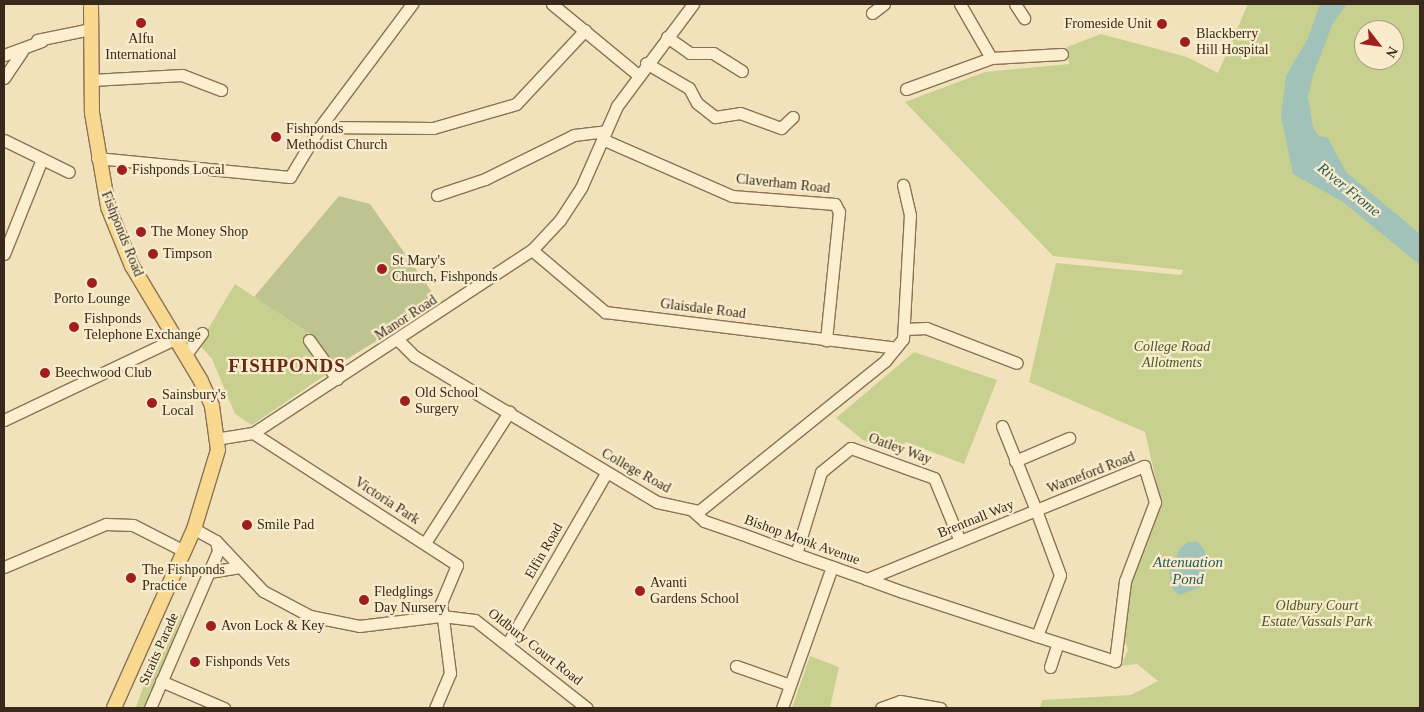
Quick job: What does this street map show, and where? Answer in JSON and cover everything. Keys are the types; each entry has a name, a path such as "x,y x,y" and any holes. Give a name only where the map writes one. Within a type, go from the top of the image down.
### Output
{"main road":[{"name":"Fishponds Road","path":"91,4 91,80 97,158 108,207 132,266 187,353 212,406 215,442 218,453 212,466 194,529 114,708"}],"street":[{"path":"97,158 290,177 320,126 412,4"},
{"path":"552,4 637,74"},
{"name":"Manor Road","path":"215,442 253,433 398,340 532,250 560,220 581,188 604,135 637,74 693,4"},
{"path":"872,13 884,4"},
{"path":"960,4 991,58"},
{"path":"1015,4 1024,18"},
{"path":"4,78 22,51 39,40 90,29"},
{"path":"320,126 433,128 516,104 585,30"},
{"path":"667,37 690,53 713,53 742,71"},
{"path":"4,54 22,51"},
{"path":"906,89 991,58 1062,54"},
{"path":"646,63 689,88 697,103 715,117 740,114 781,128 793,117"},
{"path":"91,80 182,75 221,90"},
{"path":"437,195 485,179 574,135 604,135"},
{"name":"Claverham Road","path":"604,135 732,196 834,204 839,212 826,340"},
{"path":"4,140 69,172"},
{"path":"4,254 42,159"},
{"path":"693,511 718,499 885,361 892,347 903,339 906,329 902,316 910,215 903,185"},
{"name":"Glaisdale Road","path":"532,250 605,312 892,347"},
{"path":"906,329 926,328 1017,363"},
{"path":"187,353 202,332"},
{"path":"4,420 177,338"},
{"path":"309,340 337,379"},
{"name":"College Road","path":"398,340 414,356 656,502 693,511"},
{"path":"425,543 509,412"},
{"path":"1002,426 1014,461 1036,510"},
{"name":"Victoria Park","path":"253,433 425,543 459,569 443,597 442,616"},
{"path":"1014,461 1069,438"},
{"name":"Oatley Way","path":"796,554 821,472 851,448 934,478 960,541"},
{"name":"Warneford Road","path":"1036,510 1144,466 1155,502 1125,581 1115,661 1037,636"},
{"name":"Elfin Road","path":"508,643 606,473"},
{"name":"Brentnall Way","path":"867,579 1036,510 1060,575 1037,636"},
{"name":"Bishop Monk Avenue","path":"693,511 704,521 903,592 1037,636"},
{"path":"4,568 106,524 133,525 184,552"},
{"path":"194,529 216,541"},
{"name":"Oldbury Court Road","path":"216,541 239,567 288,606 334,622 382,626 442,616 475,620 508,643 588,708"},
{"name":"Straits Parade","path":"150,708 218,551 216,541"},
{"path":"209,572 239,567"},
{"path":"782,708 832,567"},
{"path":"434,708 450,673 442,616"},
{"path":"1050,667 1058,643"},
{"path":"736,666 790,686"},
{"path":"161,681 224,708"},
{"path":"881,708 900,701 939,708"}],"green space":[{"path":"1248,4 1420,4 1420,708 1040,708 1042,700 1131,695 1158,681 1137,664 1121,666 1128,650 1123,634 1131,582 1161,502 1145,432 1029,382 1056,263 1181,275 1183,270 1053,256 905,102 985,72 1069,64 1067,47 1101,34 1187,57 1218,73"},
{"path":"339,196 370,204 439,302 336,366 313,336 254,297"},
{"path":"235,284 308,333 304,340 328,373 252,425 235,414 212,359 199,344"},
{"path":"914,352 997,380 964,464 905,442 900,455 863,440 836,418"},
{"path":"171,611 182,615 148,708 136,708"},
{"path":"810,656 839,667 830,708 792,708"}],"water":[{"name":"River Frome","path":"1320,4 1347,4 1333,23 1313,75 1308,97 1313,127 1319,136 1328,138 1346,172 1420,234 1420,265 1343,202 1293,174 1281,116 1286,76 1308,38"},
{"name":"Attenuation Pond","path":"1188,542 1198,542 1205,551 1205,575 1199,588 1179,595 1170,585 1170,572 1180,548"}],"place":[{"name":"Alfu International","path":"141,23"},
{"name":"Fromeside Unit","path":"1162,24"},
{"name":"Blackberry Hill Hospital","path":"1185,42"},
{"name":"Fishponds Methodist Church","path":"276,137"},
{"name":"Fishponds Local","path":"122,170"},
{"name":"The Money Shop","path":"141,232"},
{"name":"Timpson","path":"153,254"},
{"name":"St Mary's Church, Fishponds","path":"382,269"},
{"name":"Porto Lounge","path":"92,283"},
{"name":"Fishponds Telephone Exchange","path":"74,327"},
{"name":"Beechwood Club","path":"45,373"},
{"name":"Old School Surgery","path":"405,401"},
{"name":"Sainsbury's Local","path":"152,403"},
{"name":"Smile Pad","path":"247,525"},
{"name":"The Fishponds Practice","path":"131,578"},
{"name":"Avanti Gardens School","path":"640,591"},
{"name":"Fledglings Day Nursery","path":"364,600"},
{"name":"Avon Lock & Key","path":"211,626"},
{"name":"Fishponds Vets","path":"195,662"}],"district":[{"name":"FISHPONDS","path":"287,366"}],"park label":[{"name":"College Road Allotments","path":"1172,356"},
{"name":"Oldbury Court Estate/Vassals Park","path":"1317,614"}]}
